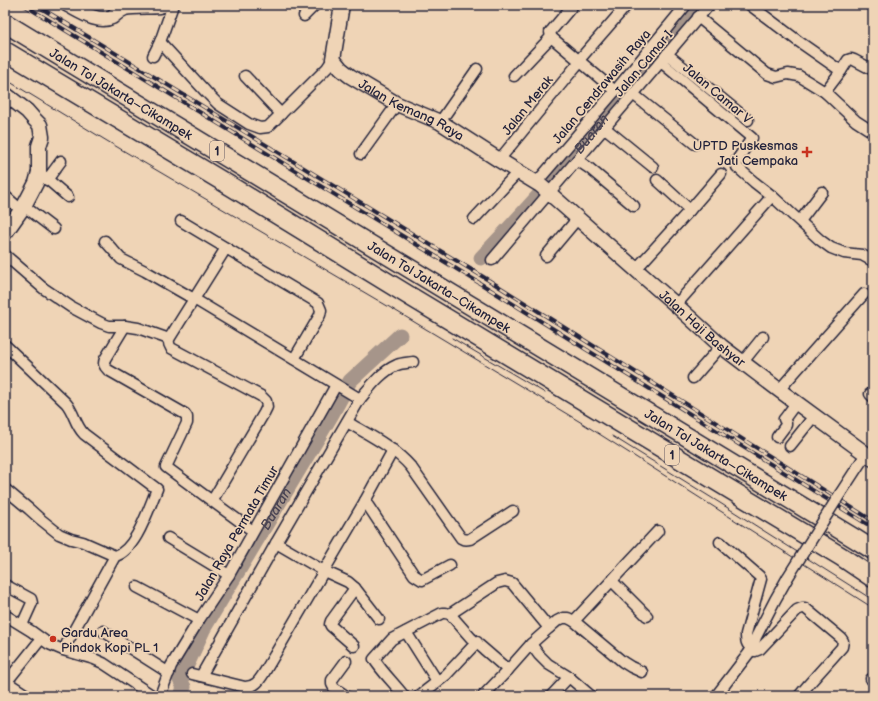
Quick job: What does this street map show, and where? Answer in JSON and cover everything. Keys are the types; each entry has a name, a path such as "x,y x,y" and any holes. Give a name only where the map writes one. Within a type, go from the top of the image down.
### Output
{"highway":[{"name":"Jalan Tol Jakarta–Cikampek","path":"5,23 481,310 873,550"},
{"name":"Jalan Tol Jakarta–Cikampek","path":"5,51 842,557 873,578"}],"street":[{"path":"68,5 90,17 103,19 112,17 124,8 163,5"},
{"path":"153,56 160,42 173,5"},
{"path":"304,16 315,5"},
{"path":"160,42 218,104 249,124 264,128 268,127 327,68 333,59 342,5"},
{"path":"573,5 550,32 551,37 578,63 615,91"},
{"name":"Jalan Merak","path":"499,160 627,5"},
{"name":"Jalan Cendrawasih Raya","path":"543,188 615,91 642,70 686,5"},
{"name":"Jalan Camar I","path":"543,188 577,160 633,94 642,70 661,62 709,5"},
{"path":"750,5 798,41 841,70"},
{"path":"698,17 767,74 776,77 788,74 799,76 825,92 856,121 873,132"},
{"path":"514,76 551,37"},
{"path":"667,54 748,120"},
{"name":"Jalan Kemang Raya","path":"333,59 341,70 350,76 397,104 440,122 543,188"},
{"path":"825,92 848,60 854,60 873,70"},
{"name":"Jalan Camar V","path":"661,62 752,138 737,160 737,166 772,196"},
{"path":"440,122 477,69"},
{"path":"245,76 281,114"},
{"path":"5,94 27,111 40,125 42,137 39,146 43,176 68,197"},
{"path":"633,94 695,144"},
{"path":"361,154 397,104"},
{"path":"605,128 653,167"},
{"path":"577,160 589,168 634,206"},
{"path":"5,233 34,187 43,176 61,161"},
{"path":"474,219 518,172"},
{"path":"636,269 721,174"},
{"path":"656,180 690,210"},
{"path":"492,260 540,203 543,188"},
{"name":"Jalan Haji Bashyar","path":"543,188 721,346 870,457"},
{"path":"800,221 822,192"},
{"path":"5,196 54,229"},
{"path":"676,305 772,196 820,240 831,248 862,255 873,261"},
{"path":"546,256 578,218"},
{"path":"181,221 318,303 322,310 320,315 294,359"},
{"path":"105,241 121,259 194,299 358,398"},
{"path":"212,501 264,413 267,407 266,401 260,396 171,348 169,345 169,339 226,248"},
{"path":"5,254 43,288 71,307 101,324 108,326 138,328 169,339"},
{"path":"779,390 864,294"},
{"path":"125,326 105,359 105,367 188,417 187,423 166,467 253,531"},
{"path":"742,363 763,337"},
{"path":"5,346 66,403 71,410 76,424 84,434 157,489 143,523 131,546 123,553 115,556 66,643"},
{"path":"693,378 721,346"},
{"path":"394,450 264,673 256,684 251,687 245,687 196,675 347,422 358,398 378,378 391,368 398,364 413,362"},
{"name":"Jalan Raya Permata Timur","path":"160,696 172,669 199,620 229,575 338,386"},
{"path":"777,437 786,425 784,420 785,418 796,403"},
{"path":"790,446 814,416"},
{"path":"347,422 394,450 404,458 461,538 470,540 514,511"},
{"path":"716,696 752,649 756,637 788,577 840,494 870,457"},
{"path":"6,493 59,534 72,540 83,542 115,556"},
{"path":"365,501 414,575 422,580 450,565"},
{"path":"574,621 658,531"},
{"path":"168,538 229,575"},
{"path":"276,542 324,571 348,582 355,588 379,619"},
{"path":"720,542 760,578 746,634 748,646 755,651 760,649 797,610 802,608 805,608 843,641 842,647 799,696"},
{"path":"450,614 497,582 506,580 512,583 549,628"},
{"path":"612,581 647,616"},
{"path":"5,585 31,599 32,603 22,625"},
{"path":"137,587 199,620"},
{"path":"354,646 330,624 355,588"},
{"path":"404,696 374,659 392,639 445,612 450,614 471,638 508,670"},
{"path":"5,615 49,644 103,663 152,696"},
{"path":"483,696 531,644 557,621 563,618 568,618 574,621 623,662 642,672"},
{"path":"103,631 172,669"},
{"path":"406,632 437,681"},
{"path":"28,696 5,682 42,639"},
{"path":"419,696 446,675 477,642"},
{"path":"531,644 548,664 569,677 591,696"},
{"path":"346,661 332,680 332,684 334,688 346,696"},
{"path":"551,696 569,677"}],"waterway":[{"name":"Buaran","path":"481,258 568,162 693,5"},
{"name":"Buaran","path":"181,696 184,687 180,680 203,630 331,416 350,381 400,335"}],"tram line":[{"path":"5,79 582,423 873,608"},
{"path":"452,338 545,393"},
{"path":"612,436 873,600"}],"railway":[{"path":"24,5 486,287 867,524"},
{"path":"36,5 490,281 870,519"}],"place":[{"name":"UPTD Puskesmas Jati Cempaka","path":"807,152"},
{"name":"Gardu Area Pindok Kopi PL 1","path":"53,639"}]}
